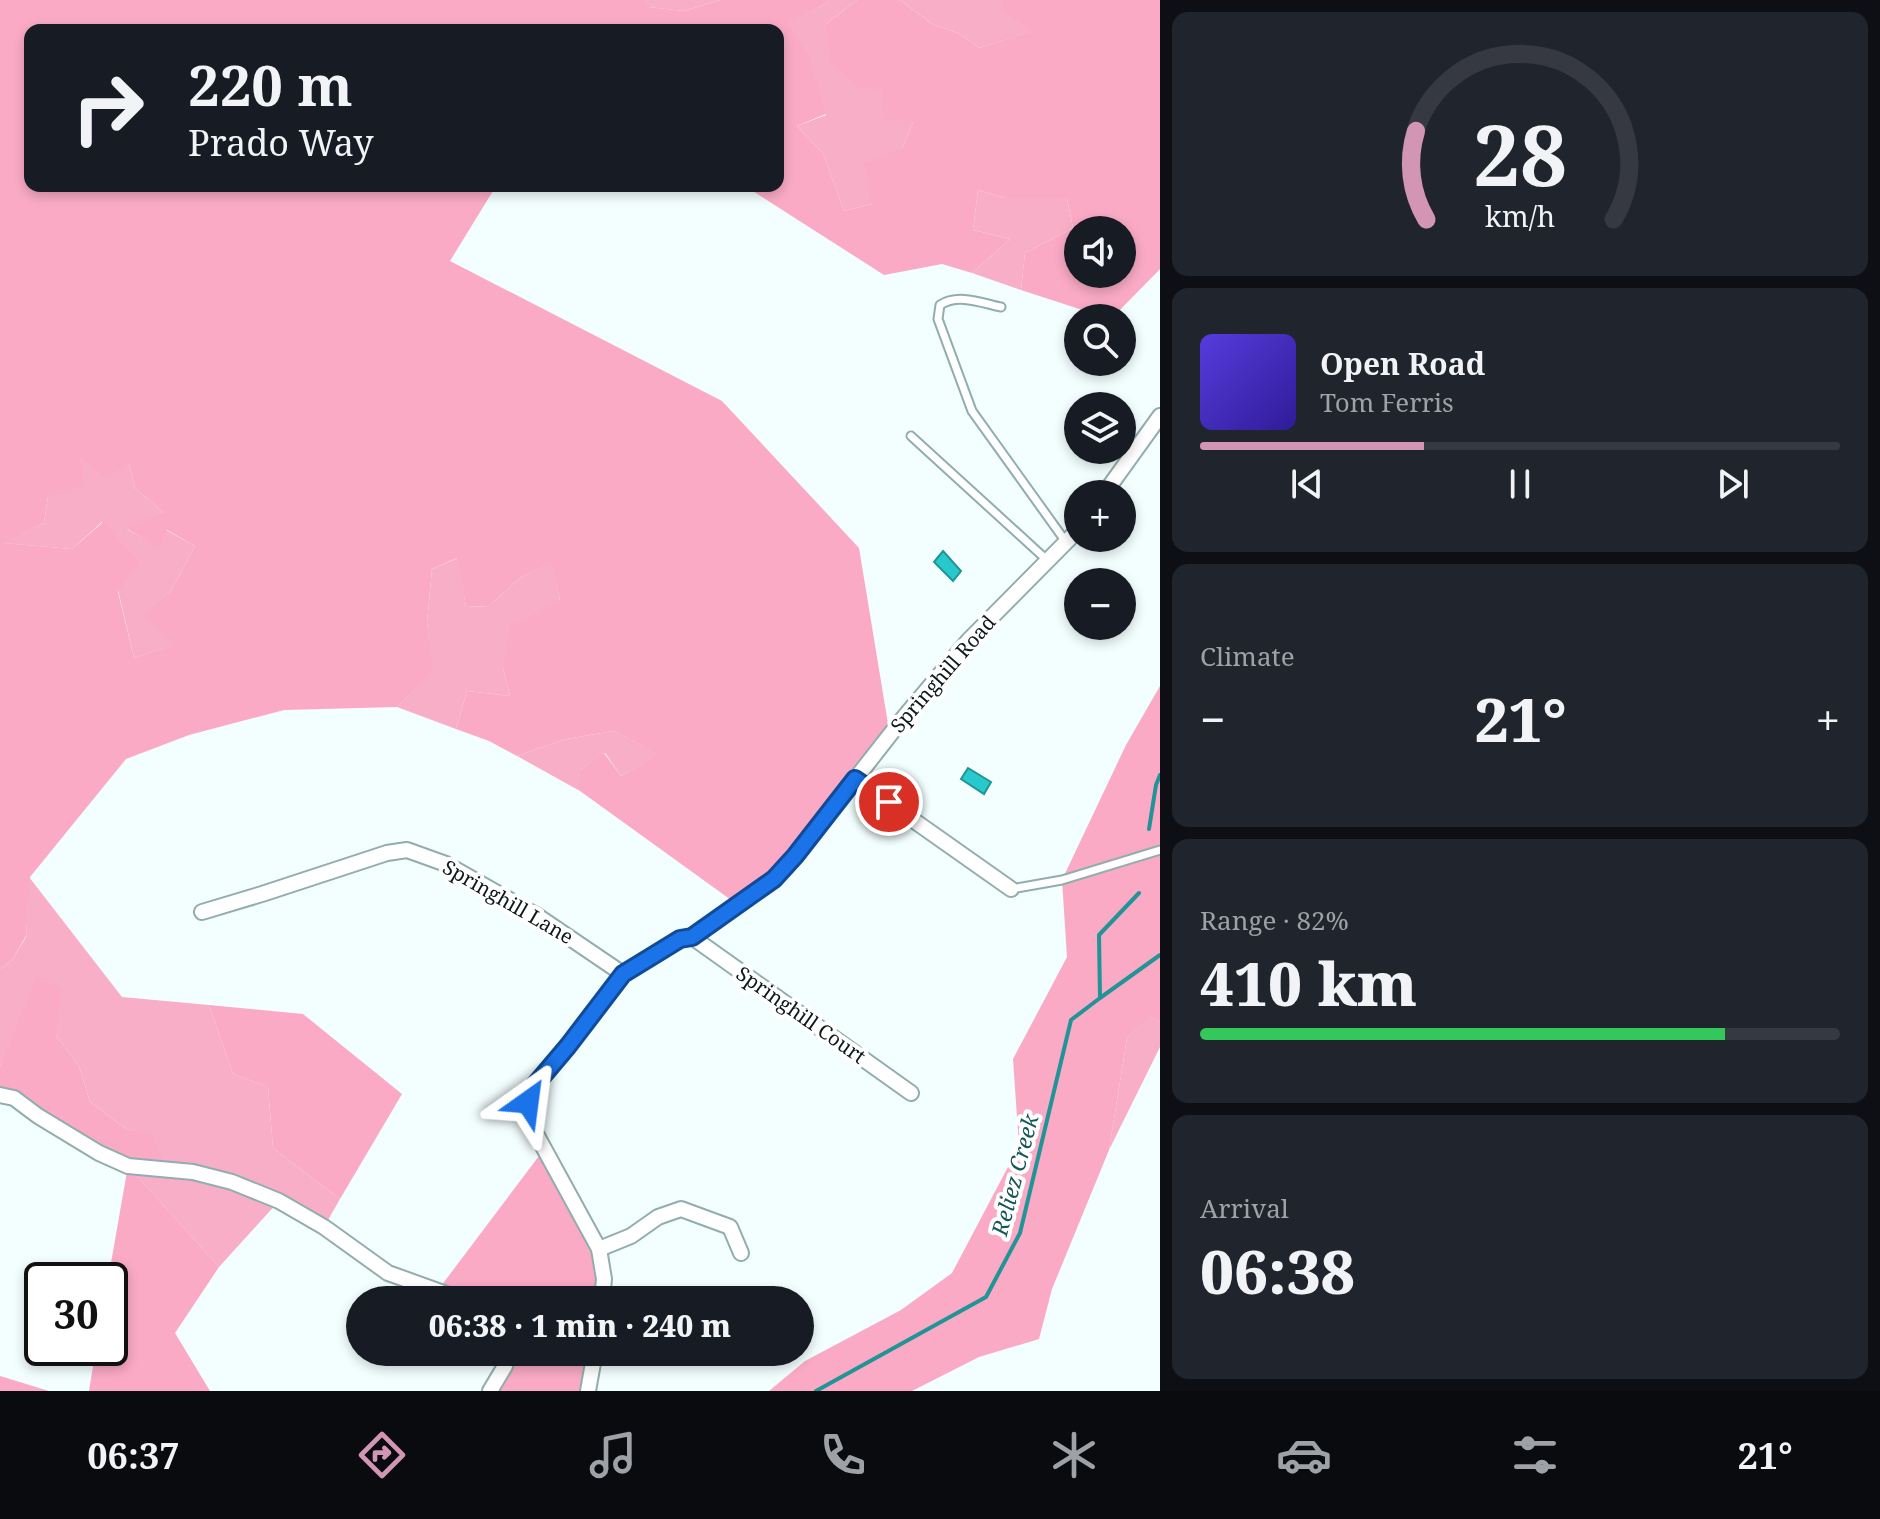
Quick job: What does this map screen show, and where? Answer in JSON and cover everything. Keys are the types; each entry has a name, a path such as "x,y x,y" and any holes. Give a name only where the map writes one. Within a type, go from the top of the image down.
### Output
{"street":[{"path":"1114,480 1160,416"},
{"name":"Springhill Road","path":"603,1286 599,1249 529,1121 528,1102 535,1085 623,974 680,939 692,937 774,879 968,641 1064,544"},
{"path":"855,779 1011,889"},
{"name":"Springhill Lane","path":"202,912 387,853 407,850 446,864 536,915 623,974"},
{"name":"Springhill Court","path":"692,937 911,1093"},
{"path":"0,1095 14,1098 99,1153 128,1166 193,1172 232,1182 279,1201 324,1227 388,1273 424,1286"},
{"path":"599,1249 631,1236 658,1217 681,1209 730,1227 741,1253"},
{"path":"490,1391 505,1366"},
{"path":"588,1391 592,1366"}],"lane":[{"path":"1001,307 962,299 945,301 940,305 938,319 972,411 1064,539"},
{"path":"911,436 1048,561"},
{"path":"1011,889 1062,880 1160,850"}],"shaded area":[{"path":"0,0 646,0 649,7 684,11 720,0 828,0 789,23 809,57 826,114 797,126 823,153 844,211 872,204 864,163 902,149 913,122 884,119 881,90 858,87 831,63 826,24 857,0 900,0 932,24 960,34 979,48 1031,32 1001,9 1002,0 1160,0 1160,269 1126,304 1064,304 1021,290 1025,253 1064,233 1064,288 1136,288 1136,216 1071,216 1067,198 1006,198 978,190 973,230 1010,239 972,273 942,264 884,275 754,192 784,192 784,24 24,24 24,192 492,192 450,261 722,401 859,548 891,742 795,856 738,905 580,791 580,770 604,753 621,776 658,754 614,731 566,739 517,756 456,729 467,691 510,696 503,668 510,626 560,600 552,563 521,577 489,606 466,607 457,558 432,569 427,622 433,672 397,707 284,710 189,735 126,759 30,877 26,936 12,960 0,969","holes":["80,457 105,477 129,464 135,488 163,512 126,528 159,549 167,530 195,546 171,591 142,615 175,645 134,658 118,592 140,562 103,522 72,549 4,543 44,523 48,496 84,486"]},
{"path":"646,0 720,0 684,11 648,7"},
{"path":"828,0 857,0 826,24 881,90 913,122 872,204 844,211 823,153 797,126 826,115 788,23"},
{"path":"900,0 1002,0 1002,9 1032,32 979,48 960,34 932,24"},
{"path":"978,190 1006,198 1067,198 1071,216 1064,216 1064,233 1025,253 1021,290 972,273 1010,239 973,230"},
{"path":"79,456 129,464 135,488 163,512 127,529 159,548 166,530 195,546 171,591 143,615 176,645 134,658 102,522 72,549 2,543 44,523 48,496"},
{"path":"458,558 466,607 489,606 521,577 553,562 560,601 503,668 510,696 467,691 456,729 397,707 432,672 427,622 432,569"},
{"path":"1160,686 1160,1022 1150,1015 1127,1038 1109,1150 1052,1289 1039,1339 979,1357 912,1391 769,1391 799,1366 814,1366 814,1356 901,1310 952,1273 1019,1146 1013,1059 1067,957 1062,880 1126,745"},
{"path":"614,731 659,754 621,776 605,753 580,770 580,791 517,756 566,739"},
{"path":"29,877 122,997 209,1005 233,1074 268,1087 273,1148 340,1199 324,1227 279,1201 219,1267 128,1166 152,1135 126,1129 90,1102 79,1066 56,1036 10,1044 0,1066 0,969 12,960 26,937"},
{"path":"36,977 61,988 56,1036 79,1066 90,1102 126,1129 152,1134 167,1170 129,1167 219,1267 175,1333 210,1391 89,1391 93,1366 128,1366 128,1262 111,1262 128,1166 0,1095 0,1066"},
{"path":"209,1005 303,1014 402,1094 340,1199 273,1148 268,1087 233,1074"},
{"path":"1150,1014 1160,1022 1160,1047 1109,1150 1127,1038"},
{"path":"545,1148 599,1249 601,1286 441,1286"},
{"path":"502,1366 593,1366 589,1391 490,1391"},
{"path":"0,1376 49,1391 0,1391"}],"water":[{"path":"943,551 961,571 953,581 934,562"},
{"path":"968,768 991,782 984,794 961,779"}],"waterway":[{"name":"Reliez Creek","path":"1149,829 1160,775"},
{"name":"Reliez Creek","path":"816,1391 986,1297 1020,1233 1071,1020 1100,998 1099,935 1139,893"},
{"path":"1100,998 1160,955"}],"route":[{"path":"528,1102 535,1085 623,974 680,939 692,937 774,879 855,779 889,802"}]}
